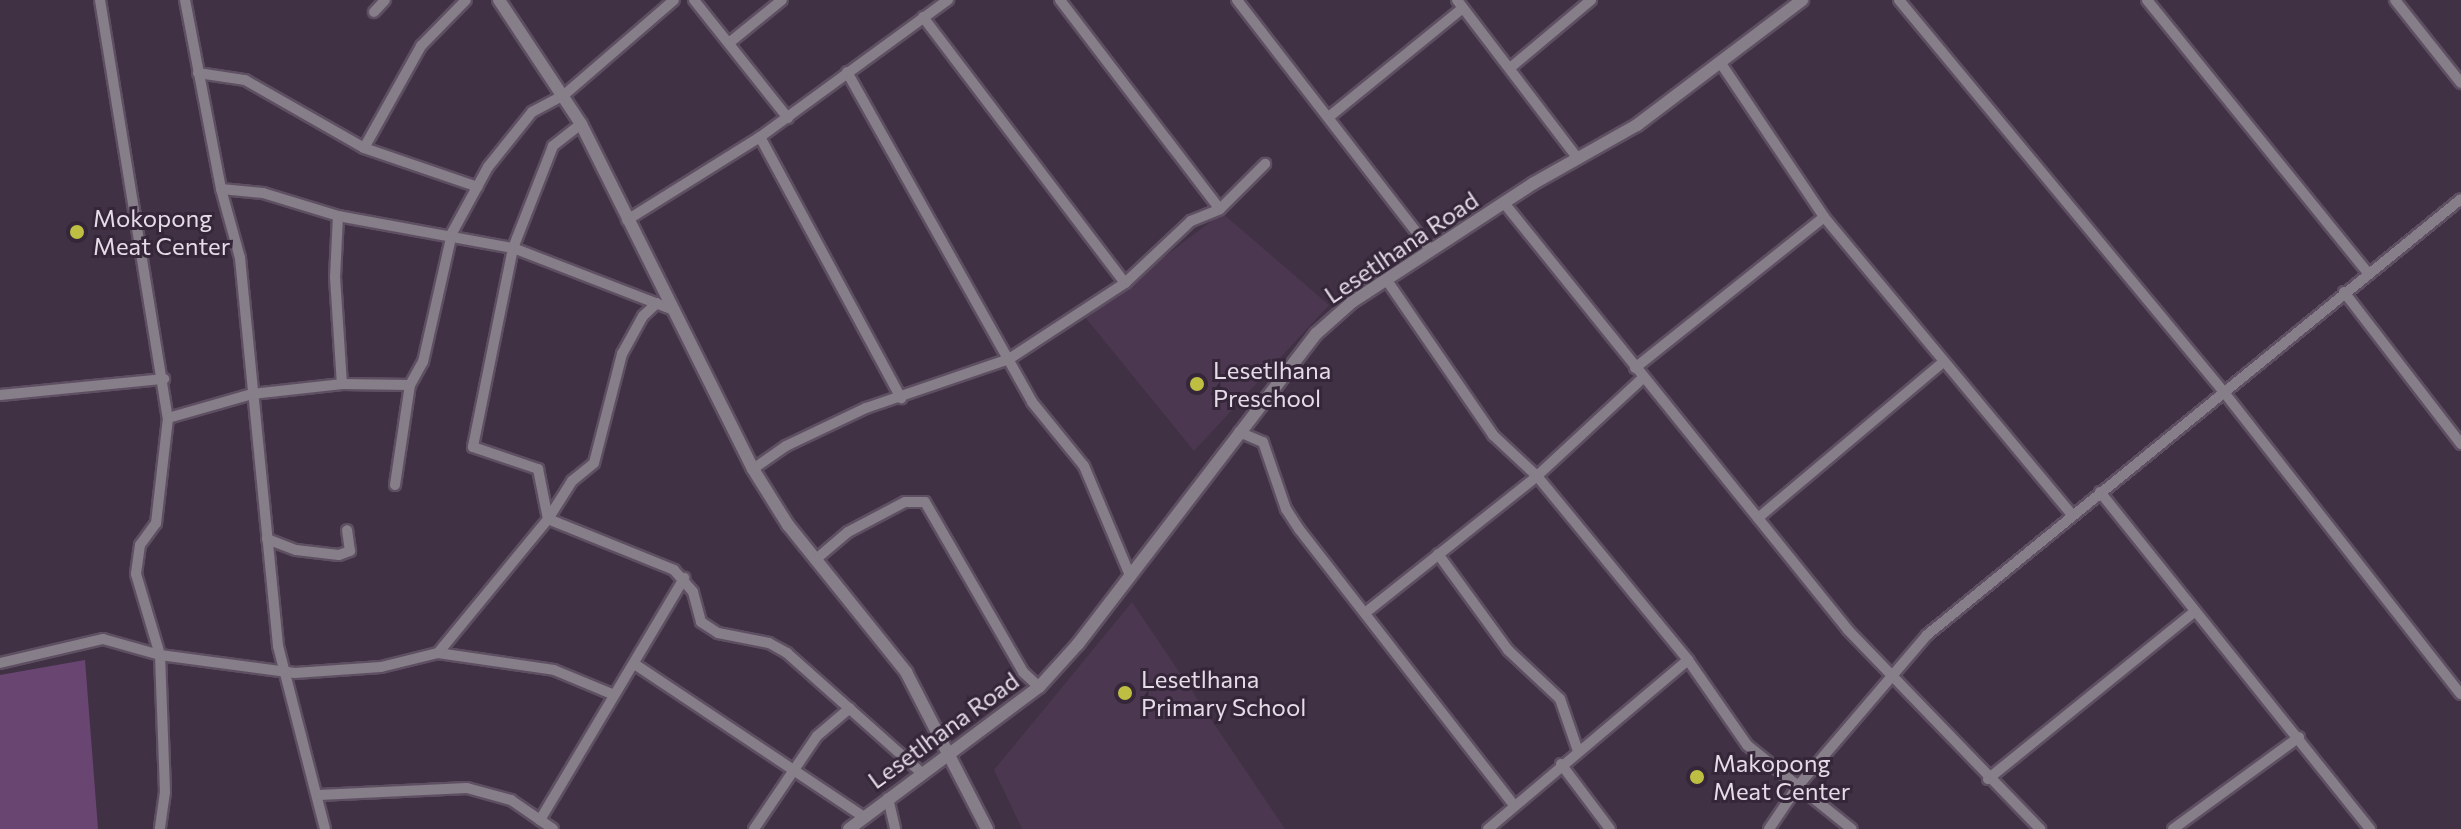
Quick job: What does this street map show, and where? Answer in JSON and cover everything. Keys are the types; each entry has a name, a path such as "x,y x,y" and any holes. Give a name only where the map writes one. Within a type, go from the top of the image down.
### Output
{"street":[{"path":"100,0 168,418 156,523 140,545 136,574 160,655 165,792 160,829"},
{"path":"185,0 221,189 240,258 278,646 319,795 325,829"},
{"path":"374,12 385,0"},
{"path":"364,148 421,46 466,0"},
{"path":"499,0 581,124 753,469 815,560 906,672 953,755 987,829"},
{"path":"395,485 410,385 423,362 452,233 478,187 501,148 532,112 564,95 674,0"},
{"path":"694,0 788,118"},
{"path":"729,43 782,0"},
{"path":"627,220 788,118 948,0"},
{"path":"1060,0 1220,209"},
{"path":"1237,0 1330,116 1430,250"},
{"path":"1510,68 1591,0"},
{"name":"Lesetlhana Road","path":"849,829 888,798 953,755 1039,687 1316,334 1352,302 1388,282 1430,250 1722,65 1802,0"},
{"path":"1899,0 2223,391 2461,694"},
{"path":"2147,0 2368,273"},
{"path":"2395,0 2461,83"},
{"path":"1330,116 1460,4 1578,159"},
{"path":"923,17 1125,283"},
{"path":"1722,65 1824,217 1942,363 2072,515"},
{"path":"847,72 1039,413 1084,466 1129,573"},
{"path":"198,73 245,80 364,148 478,187"},
{"path":"548,519 538,469 473,447 513,248 553,146 581,124"},
{"path":"760,137 901,398"},
{"path":"753,469 808,435 1009,359 1125,283 1191,221 1220,209 1265,164"},
{"path":"221,189 289,199 338,216 452,233 513,248 674,310"},
{"path":"1769,829 1798,786 1892,672 1927,635 2461,199"},
{"path":"1504,203 1848,630 1892,672 1927,717 2040,829"},
{"path":"338,216 335,277 342,384"},
{"path":"1635,368 1824,217"},
{"path":"1388,282 1493,435 1537,476 1688,660 1747,745 1852,829"},
{"path":"2344,292 2461,444"},
{"path":"438,653 548,519 572,481 594,463 622,354 643,316 657,303"},
{"path":"1758,518 1942,363"},
{"path":"1365,613 1537,476 1643,378"},
{"path":"0,395 164,379"},
{"path":"168,418 252,394 342,384 410,385"},
{"path":"1239,432 1263,442 1286,509 1515,806"},
{"path":"2100,492 2370,829"},
{"path":"815,560 848,532 905,502 925,502 1023,672 1039,687"},
{"path":"548,519 684,578 701,622 718,633 769,643 787,653 923,774"},
{"path":"267,539 296,550 339,555 350,551 347,530"},
{"path":"1438,554 1508,650 1560,699 1578,751"},
{"path":"540,820 614,695 636,665 655,622 684,578"},
{"path":"1988,779 2194,612"},
{"path":"0,663 103,639 160,655 287,671 381,667 438,653 554,670 614,695"},
{"path":"1488,829 1561,764 1688,660"},
{"path":"636,665 686,702 795,767 864,817"},
{"path":"754,829 817,736 850,708"},
{"path":"2173,829 2299,737"},
{"path":"1561,764 1610,829"},
{"path":"319,795 467,788 511,800 553,829"},
{"path":"888,798 895,829"}],"shaded area":[{"name":"Lesetlhana Preschool","path":"1222,213 1329,305 1194,451 1085,317"},
{"name":"Lesetlhana Primary School","path":"1132,602 1285,829 1022,829 994,770"},
{"path":"85,660 98,829 0,829 0,675"}],"place":[{"name":"Mokopong Meat Center","path":"77,232"},
{"name":"Lesetlhana Preschool","path":"1197,384"},
{"name":"Lesetlhana Primary School","path":"1125,693"},
{"name":"Makopong Meat Center","path":"1697,777"}]}
